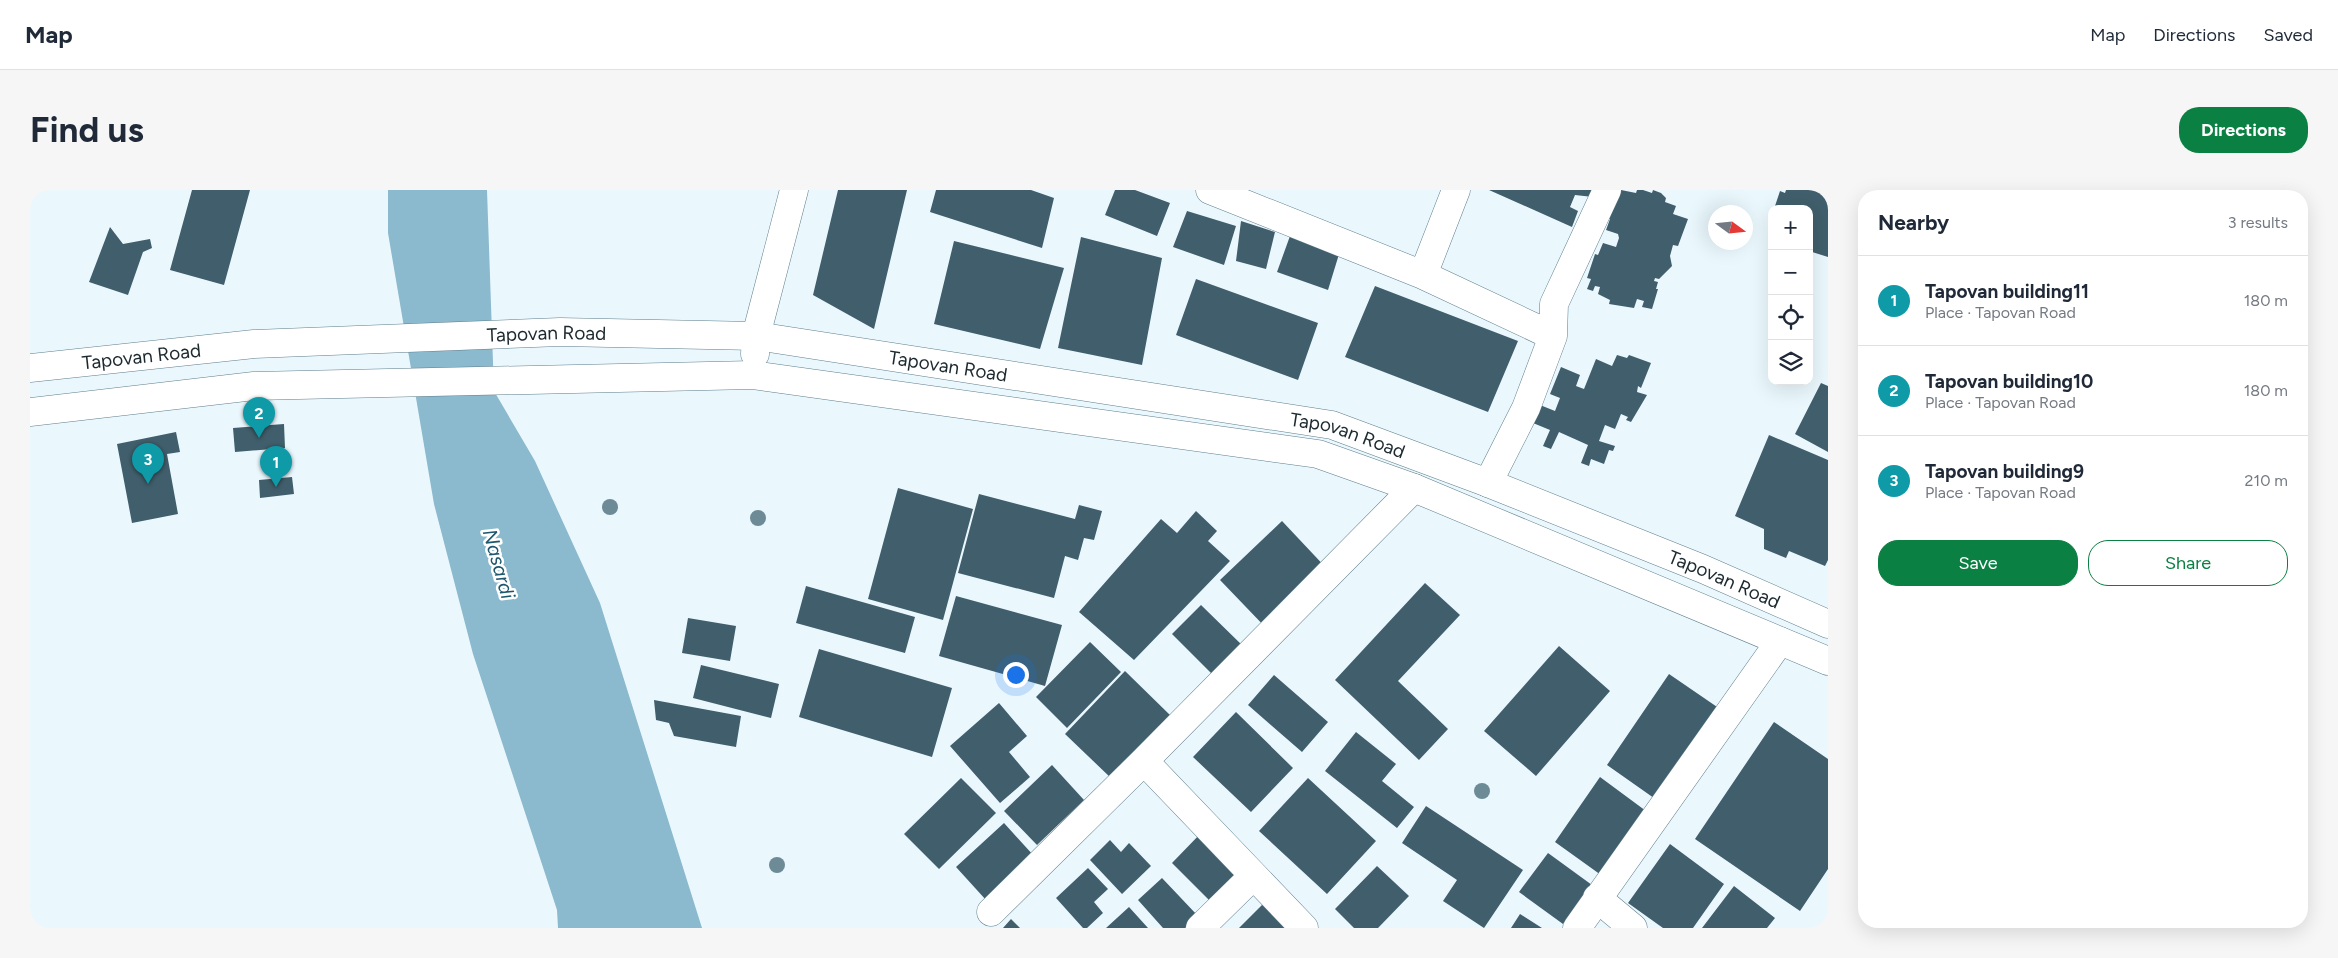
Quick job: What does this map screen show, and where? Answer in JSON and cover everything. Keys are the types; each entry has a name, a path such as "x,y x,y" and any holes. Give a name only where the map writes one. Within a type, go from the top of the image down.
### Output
{"main road":[{"path":"752,375 756,336 794,190"},
{"path":"1210,190 1423,275 1553,336"},
{"path":"1423,275 1456,190"},
{"path":"1488,483 1526,408 1553,336 1554,304 1607,190"},
{"name":"Tapovan Road","path":"30,368 254,344 560,332 756,336 1332,426 1488,483 1703,569 1828,625"},
{"path":"30,412 254,386 752,375 1318,454 1414,488 1822,658 1828,625"},
{"path":"991,912 1144,761 1414,488"},
{"path":"1576,928 1780,641"},
{"path":"1144,761 1252,877 1304,928"},
{"path":"1200,928 1252,877"},
{"path":"1597,898 1633,928"}],"water":[{"name":"Nasardi","path":"388,190 487,190 494,391 535,461 600,603 702,928 558,928 557,910 473,654 434,504 388,233"}],"building":[{"path":"192,190 250,190 224,285 170,270"},
{"path":"838,190 907,190 874,329 813,295"},
{"path":"936,190 1031,190 1054,198 1042,248 930,212"},
{"path":"1115,190 1135,190 1170,203 1157,236 1105,215"},
{"path":"1489,190 1593,190 1593,197 1575,195 1570,207 1578,211 1572,227"},
{"path":"1621,190 1636,193 1637,190 1643,190 1652,193 1653,190 1661,193 1666,198 1665,202 1676,206 1673,214 1688,219 1678,246 1673,245 1670,256 1672,266 1659,279 1655,278 1654,281 1658,282 1656,289 1658,289 1652,309 1642,307 1644,301 1637,299 1634,308 1609,304 1610,300 1598,294 1600,287 1595,286 1593,291 1587,289 1591,279 1587,278 1595,254 1598,255 1603,243 1616,247 1619,238 1618,234 1606,230 1610,219 1607,218"},
{"path":"1786,190 1828,190 1828,257 1813,252 1813,205 1775,205 1780,191 1785,193"},
{"path":"1187,211 1236,226 1224,265 1173,247"},
{"path":"1241,221 1275,232 1266,269 1236,261"},
{"path":"110,227 123,244 150,239 152,248 143,252 128,295 89,282"},
{"path":"1290,236 1340,251 1328,290 1277,272"},
{"path":"1081,237 1162,258 1142,365 1058,348"},
{"path":"954,241 1064,268 1040,349 934,324"},
{"path":"1196,279 1318,323 1298,380 1176,335"},
{"path":"1375,286 1518,341 1488,412 1345,357"},
{"path":"1617,355 1627,358 1629,355 1651,363 1641,388 1638,386 1637,392 1647,395 1631,422 1626,420 1628,417 1621,414 1615,429 1605,425 1599,441 1615,446 1613,451 1609,450 1604,464 1591,459 1589,466 1581,463 1588,445 1559,432 1551,449 1543,446 1550,430 1533,423 1540,405 1555,411 1560,398 1550,394 1561,367 1580,375 1576,386 1584,389 1596,359 1612,366"},
{"path":"1821,383 1828,386 1828,452 1795,434"},
{"path":"284,424 285,448 235,452 233,428"},
{"path":"176,432 180,452 167,454 178,514 132,523 117,444"},
{"path":"1769,435 1828,460 1828,560 1825,566 1789,551 1786,558 1764,549 1764,529 1735,516"},
{"path":"292,477 294,494 260,498 259,480"},
{"path":"898,488 973,509 943,620 868,599"},
{"path":"979,494 1075,519 1079,505 1102,511 1094,540 1084,538 1078,560 1065,556 1054,598 958,573"},
{"path":"1196,511 1217,531 1208,541 1230,561 1134,660 1079,612 1161,519 1177,533"},
{"path":"1282,521 1330,572 1269,631 1220,580"},
{"path":"1425,583 1460,615 1398,681 1448,729 1419,760 1335,680"},
{"path":"806,586 915,617 905,653 796,623"},
{"path":"956,596 1062,625 1045,686 939,656"},
{"path":"1201,605 1245,648 1216,678 1172,634"},
{"path":"688,618 736,626 730,661 682,653"},
{"path":"1090,642 1121,672 1067,728 1036,697"},
{"path":"1559,646 1610,691 1536,776 1484,731"},
{"path":"819,649 952,688 932,757 799,717"},
{"path":"701,665 779,684 771,718 693,698"},
{"path":"1125,671 1171,716 1112,779 1065,734"},
{"path":"1669,674 1723,711 1661,803 1607,765"},
{"path":"1274,675 1328,722 1302,752 1248,705"},
{"path":"654,700 741,716 736,747 674,736 669,723 656,720"},
{"path":"999,703 1027,736 1009,752 1030,777 1000,803 950,746"},
{"path":"1236,712 1293,768 1251,812 1193,757"},
{"path":"1774,722 1828,759 1828,869 1800,911 1695,839"},
{"path":"1356,732 1396,764 1382,781 1414,807 1397,828 1325,771"},
{"path":"1052,765 1084,800 1037,845 1004,811"},
{"path":"1600,777 1646,811 1601,875 1555,842"},
{"path":"961,778 996,813 939,869 904,834"},
{"path":"1308,778 1376,841 1327,894 1259,831"},
{"path":"1426,806 1523,870 1484,928 1443,901 1457,880 1402,843"},
{"path":"1004,823 1034,856 986,900 956,867"},
{"path":"1202,832 1241,871 1211,902 1172,863"},
{"path":"1110,840 1121,852 1129,843 1151,866 1122,894 1090,860"},
{"path":"1670,844 1724,884 1693,928 1663,928 1628,903"},
{"path":"1548,853 1592,885 1563,924 1519,892"},
{"path":"1377,866 1409,896 1378,928 1354,928 1335,909"},
{"path":"1088,868 1108,889 1094,902 1103,913 1087,928 1083,928 1056,898"},
{"path":"1162,878 1198,916 1185,928 1163,928 1138,900"},
{"path":"1734,886 1775,918 1767,928 1702,928"},
{"path":"1266,901 1292,928 1239,928"},
{"path":"1129,907 1148,928 1106,928"},
{"path":"1520,914 1542,928 1511,928"},
{"path":"1011,919 1020,928 1003,928"}],"place":[{"name":"Tapovan building10","path":"259,438"},
{"name":"Tapovan building9","path":"148,484"},
{"name":"Tapovan building11","path":"276,487"}]}
